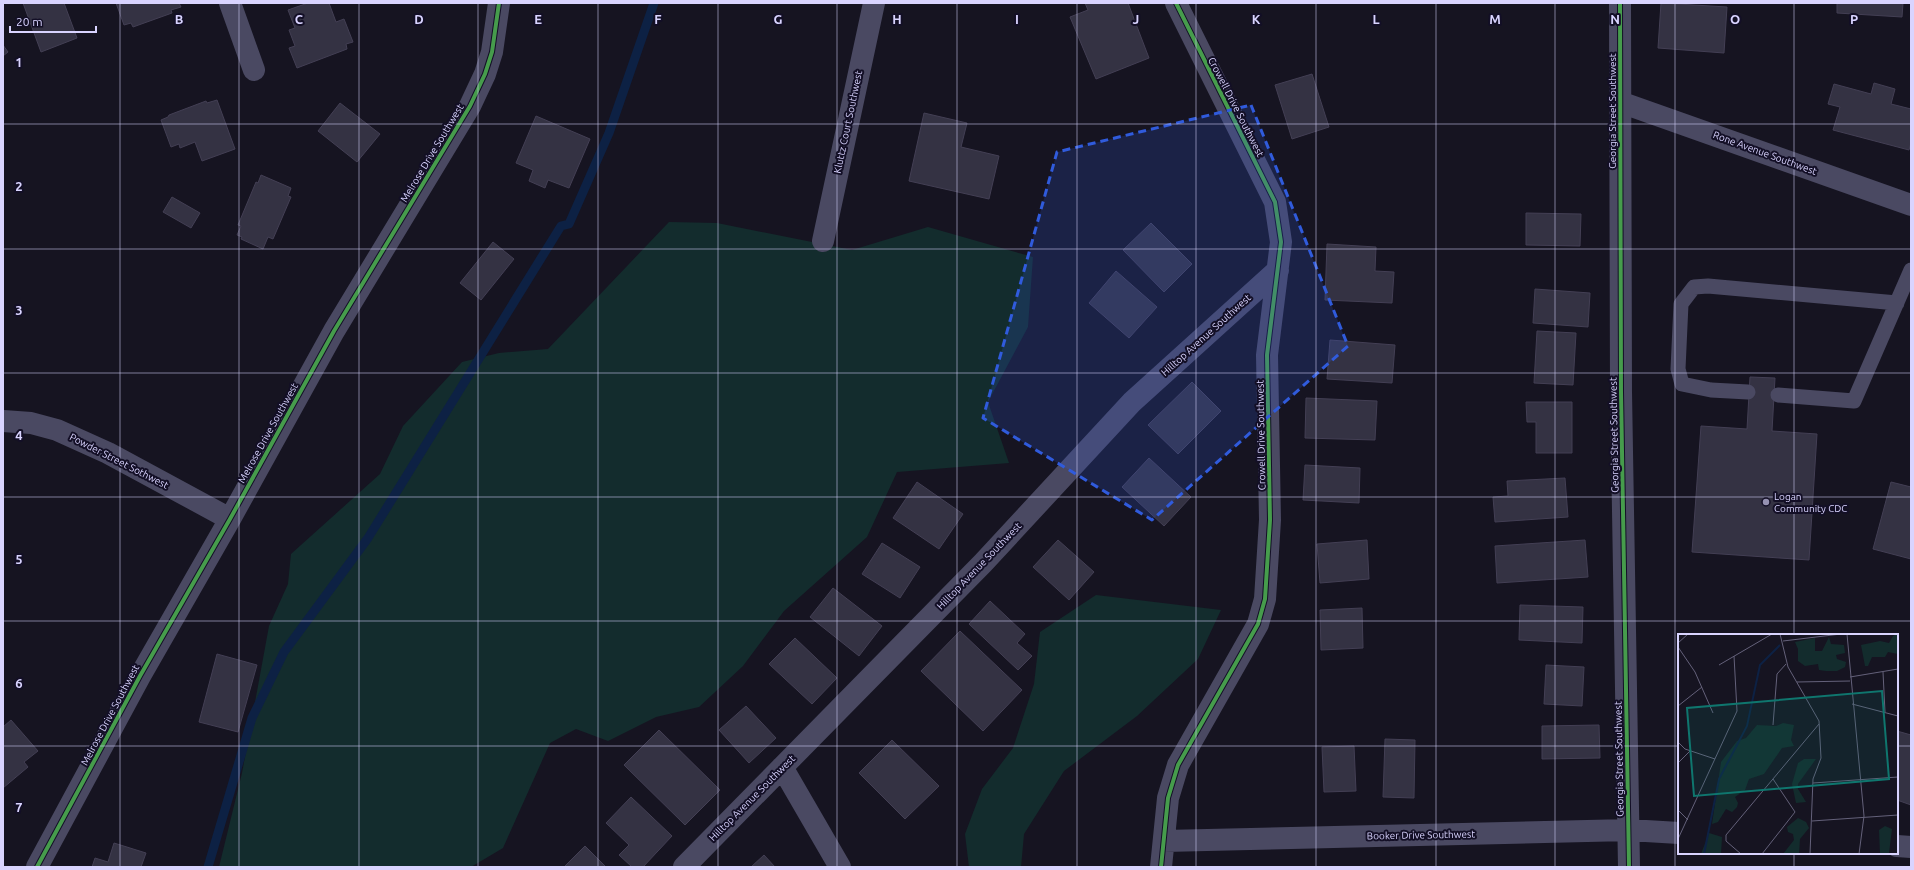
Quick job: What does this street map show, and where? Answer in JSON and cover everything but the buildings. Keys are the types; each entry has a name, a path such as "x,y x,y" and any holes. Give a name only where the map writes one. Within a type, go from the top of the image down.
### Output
{"street":[{"path":"230,3 254,70"},
{"name":"Melrose Drive Southwest","path":"37,867 140,676 230,519 334,332 470,106 485,74 492,52 499,3"},
{"name":"Kluttz Court Southwest","path":"823,241 874,3"},
{"name":"Crowell Drive Southwest","path":"1161,867 1168,798 1178,765 1258,624 1265,599 1270,520 1267,355 1281,242 1275,202 1176,3"},
{"name":"Georgia Street Southwest","path":"1620,3 1621,392 1629,867"},
{"name":"Rone Avenue Southwest","path":"1620,102 1911,205"},
{"name":"Hilltop Avenue Southwest","path":"684,867 983,563 1132,402 1278,270"},
{"name":"Powder Street Sothwest","path":"3,421 31,423 57,430 108,453 230,519"},
{"path":"782,767 840,867"},
{"name":"Booker Drive Southwest","path":"1164,842 1629,830 1678,832"},
{"path":"1898,846 1911,847"}],"lane":[{"path":"1778,395 1854,401 1898,303 1911,270"},
{"path":"1748,392 1711,390 1682,384 1678,370 1681,304 1694,287 1708,286 1898,303"}],"highlighted area":[{"path":"1251,105 1348,346 1152,520 983,418 1057,152"}],"green space":[{"path":"669,222 717,223 852,250 928,227 1033,257 1028,327 988,402 1009,463 897,472 867,537 784,611 743,666 699,707 656,717 608,741 576,729 550,743 503,848 471,867 219,867 242,773 269,626 288,584 291,554 380,474 403,426 462,362 499,353 548,349"},
{"path":"1096,595 1221,610 1198,659 1137,716 1064,771 1024,834 1021,867 969,867 965,834 982,789 1013,748 1034,684 1040,632"}],"waterway":[{"path":"208,867 252,718 284,652 368,538 561,226 569,224 609,133 654,3"}],"cycle path":[{"path":"37,867 140,676 230,519 334,331 470,106 485,74 492,52 499,3"},
{"path":"1161,867 1168,798 1178,765 1258,624 1265,599 1270,520 1267,355 1281,242 1275,202 1176,3"},
{"path":"1620,3 1621,392 1629,867"}],"place":[{"name":"Logan Community CDC","path":"1766,502"}]}
